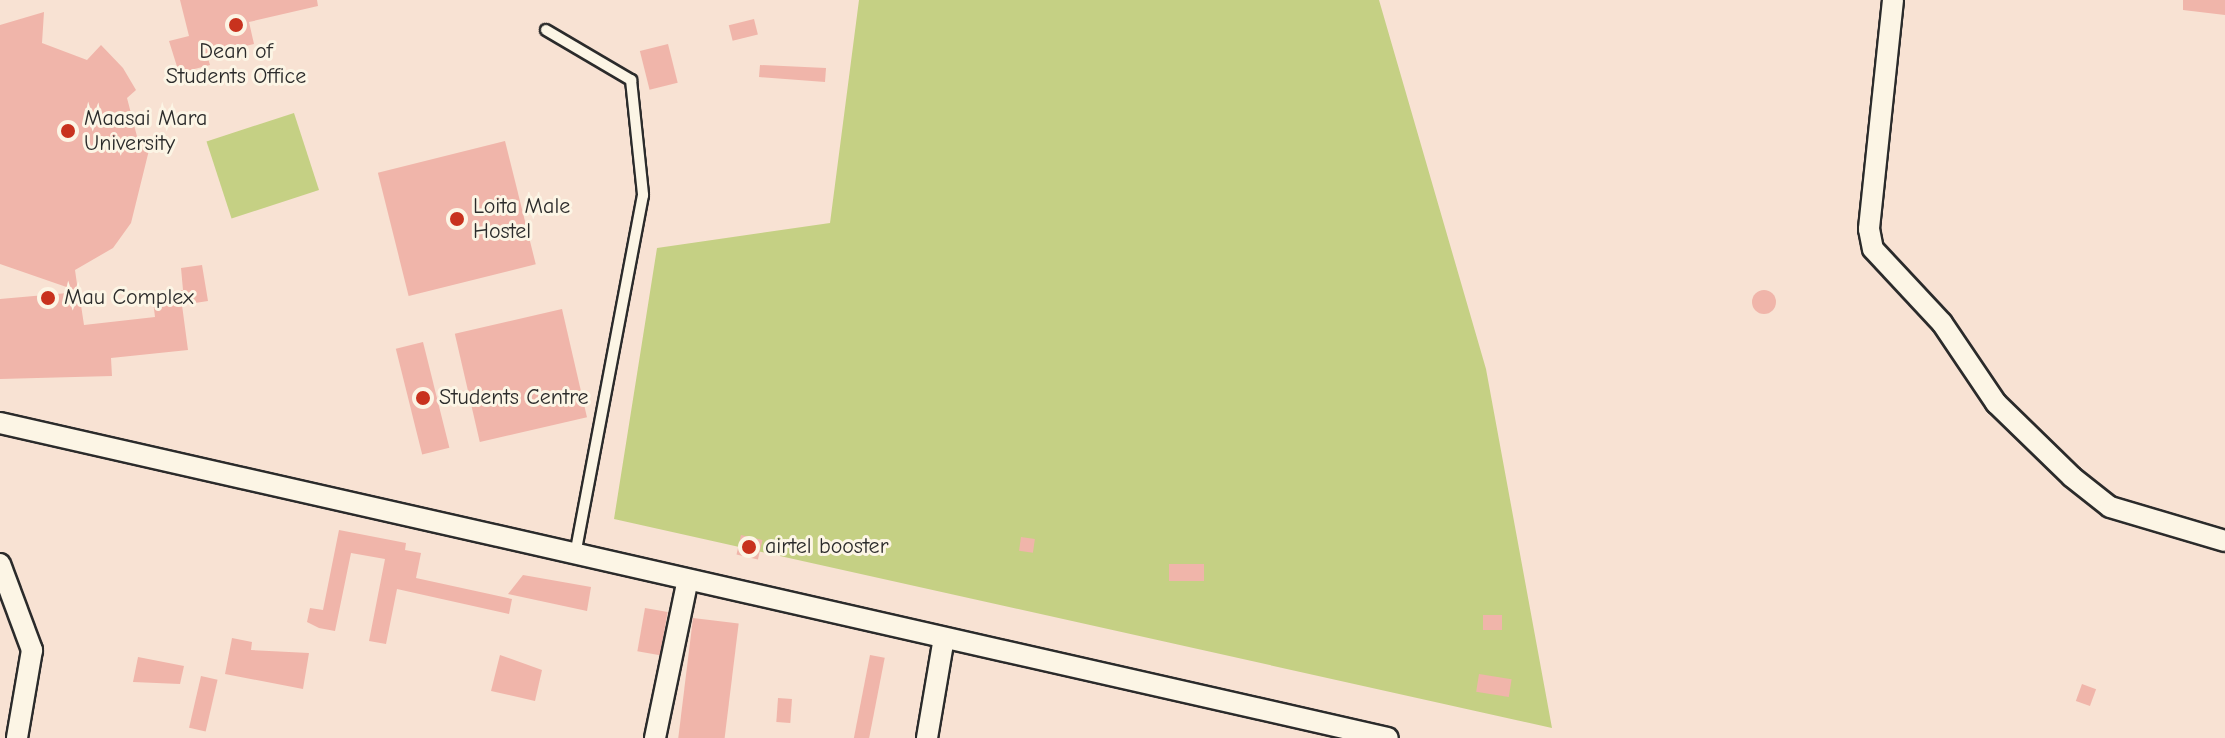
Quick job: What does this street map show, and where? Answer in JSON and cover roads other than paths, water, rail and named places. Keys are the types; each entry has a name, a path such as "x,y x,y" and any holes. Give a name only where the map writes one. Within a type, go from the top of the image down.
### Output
{"street":[{"path":"1893,0 1869,229 1873,249 1942,323 1996,403 2072,477 2110,507 2225,541"},
{"path":"0,423 687,584 944,638 1388,738"},
{"path":"0,564 32,650 17,738"},
{"path":"655,738 687,584"},
{"path":"927,738 944,638"}],"lane":[{"path":"546,30 631,80 643,195 575,557"}],"place":[{"name":"Dean of Students Office","path":"236,25"},
{"name":"Maasai Mara University","path":"68,131"},
{"name":"Loita Male Hostel","path":"457,219"},
{"name":"Mau Complex","path":"48,298"},
{"name":"Students Centre","path":"423,398"},
{"name":"airtel booster","path":"749,547"}]}
